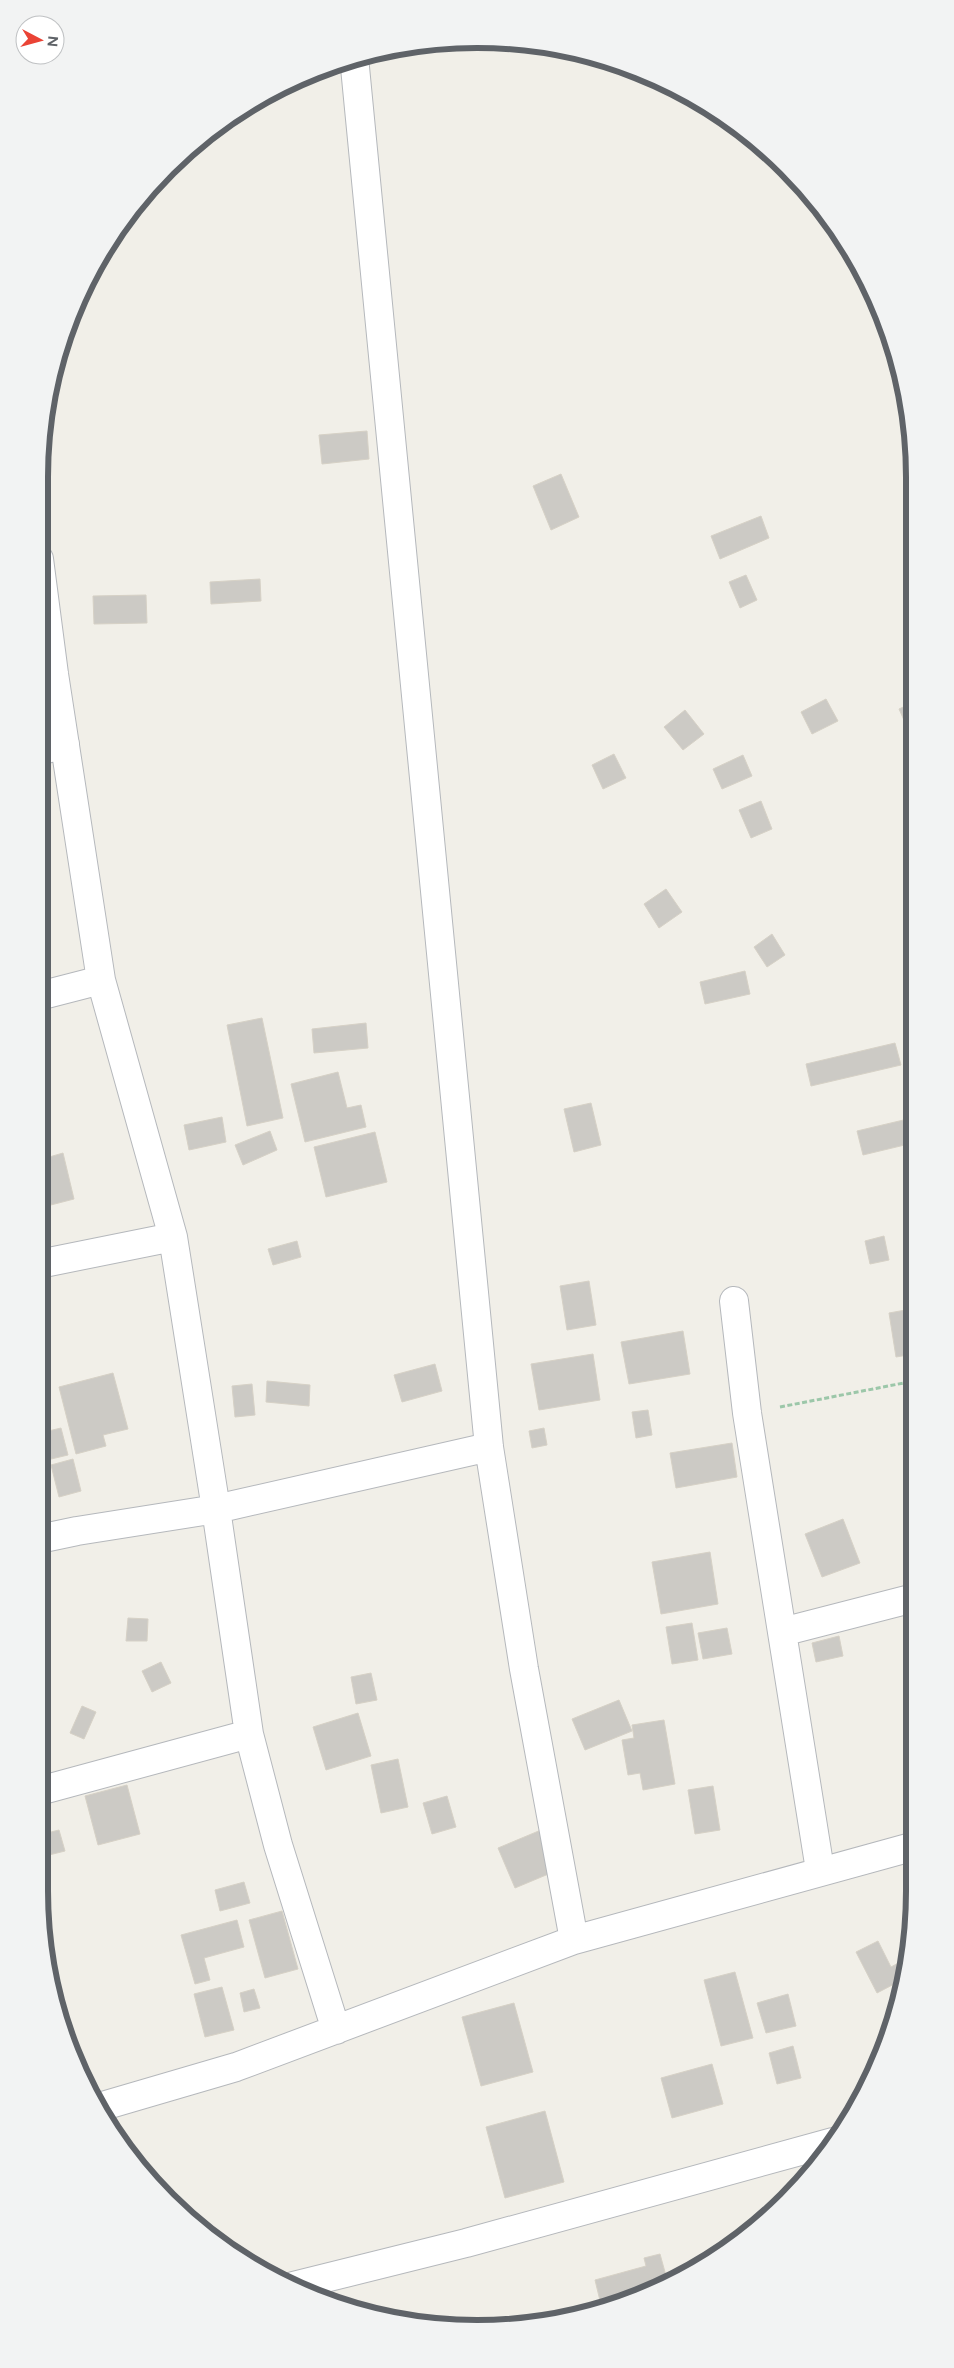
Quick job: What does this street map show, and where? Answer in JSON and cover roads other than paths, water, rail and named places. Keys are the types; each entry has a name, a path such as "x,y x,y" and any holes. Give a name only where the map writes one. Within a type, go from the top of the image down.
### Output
{"street":[{"path":"355,65 489,1447 524,1669 574,1940"},
{"path":"48,623 101,980 173,1237 249,1734 278,1844 336,2030"},
{"path":"48,749 65,744"},
{"path":"48,994 101,980"},
{"path":"48,1262 173,1237"},
{"path":"734,1301 746,1413 820,1870"},
{"path":"48,1537 216,1509 489,1447"},
{"path":"782,1632 906,1600"},
{"path":"48,1789 249,1734"},
{"path":"105,2105 236,2066 574,1940 820,1870 906,1848"},
{"path":"303,2283 466,2243 823,2145"}]}
